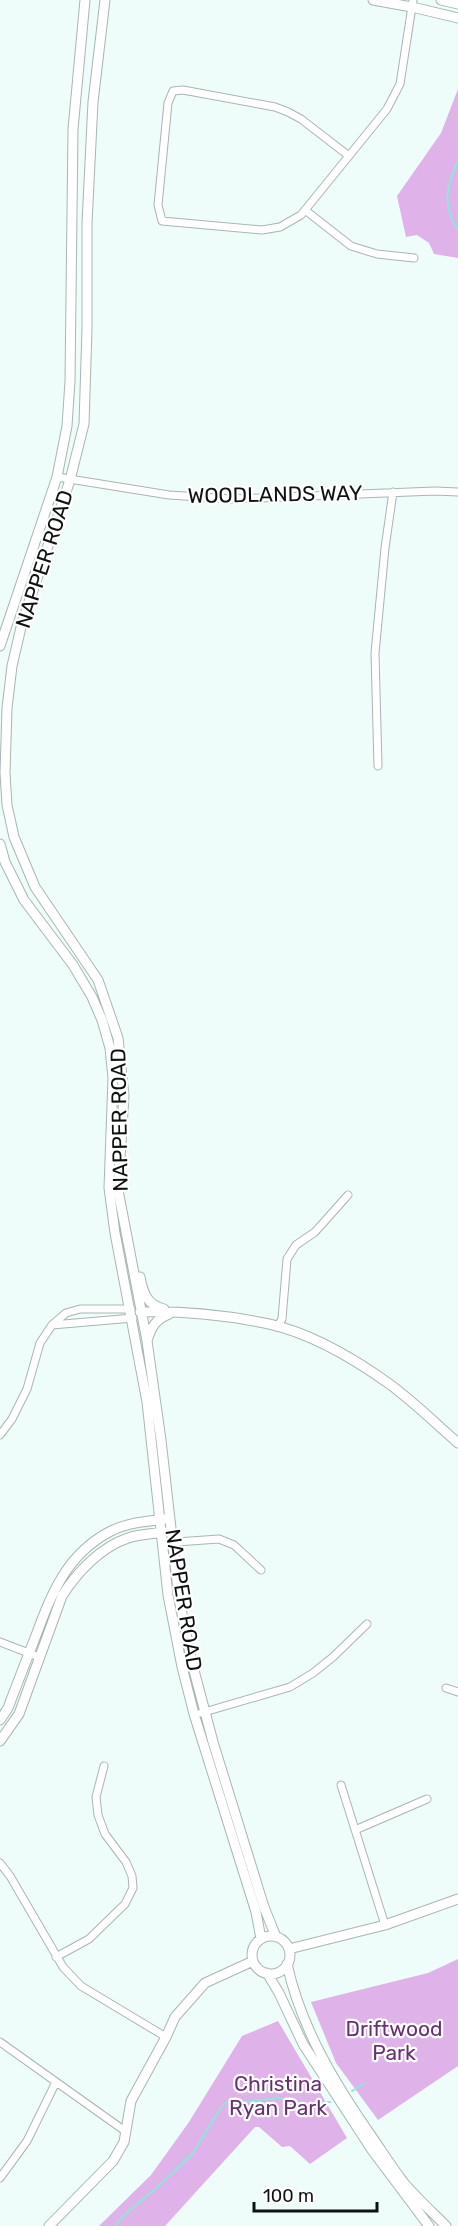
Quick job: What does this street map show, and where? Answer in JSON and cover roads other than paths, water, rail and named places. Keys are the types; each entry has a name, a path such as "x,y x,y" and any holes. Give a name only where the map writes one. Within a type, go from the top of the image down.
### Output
{"main road":[{"name":"NAPPER ROAD","path":"0,646 57,477 70,404 73,129 86,0"},
{"name":"NAPPER ROAD","path":"105,0 93,102 87,223 84,424 70,480 22,623 10,681 6,745 7,803 10,824 35,887 98,980 118,1038 123,1096 118,1190 147,1341 170,1518 166,1537 168,1595 194,1714 256,1912 261,1939"},
{"path":"373,0 412,3 458,18"},
{"path":"441,0 458,4"},
{"name":"NAPPER ROAD","path":"0,844 3,863 24,900 73,965 92,997 106,1034 112,1060 113,1078 109,1188 147,1402 159,1519 166,1537 186,1634 206,1711 264,1907 276,1937"},
{"path":"3,863 22,857"},
{"path":"126,1235 132,1247 144,1295 150,1303 157,1307 174,1311"},
{"path":"147,1341 154,1324 174,1311"},
{"path":"140,1312 188,1312 277,1326 311,1339 388,1383 458,1443"},
{"path":"0,1720 8,1708 53,1590 62,1575 84,1550 110,1531 170,1518"},
{"path":"0,1741 19,1714 62,1596 71,1581 115,1544 128,1538 166,1537"},
{"path":"289,1949 385,1925 458,1899"},
{"path":"287,1964 277,1972 267,1973 260,1970 253,1960 255,1945 261,1939 276,1937 282,1940 289,1949 287,1964 300,2010 341,2090 405,2183 446,2226"},
{"path":"49,2226 113,2161 124,2142 131,2101 175,2017 205,1983 253,1960"},
{"path":"267,1973 303,2044 378,2157 429,2226"}],"street":[{"path":"349,156 301,119 275,107 183,90 173,92 168,103 158,205 162,221 262,230 280,227 301,215 349,156 387,109 400,84 412,3"},
{"path":"305,210 351,246 377,255 414,258"},
{"name":"WOODLANDS WAY","path":"57,477 169,495 232,499 393,492 458,492"},
{"path":"378,766 375,653 393,492"},
{"path":"277,1326 282,1318 286,1259 296,1245 315,1232 348,1195"},
{"path":"0,1435 12,1419 27,1389 40,1343 52,1325 66,1313 80,1310 129,1308 140,1312"},
{"path":"52,1325 131,1319 140,1312"},
{"path":"166,1537 219,1539 234,1545 261,1570"},
{"path":"194,1714 290,1687 333,1657 367,1624"},
{"path":"0,1642 39,1657"},
{"path":"446,1688 458,1692"},
{"path":"56,1957 89,1939 125,1904 133,1888 132,1876 126,1862 105,1834 98,1815 96,1797 104,1766"},
{"path":"341,1785 385,1925"},
{"path":"356,1830 427,1799"},
{"path":"0,1863 10,1876 56,1957 81,1986 166,2037"},
{"path":"0,2042 125,2131"},
{"path":"0,2178 27,2141 56,2082"}],"waterway":[{"path":"458,161 448,195 450,212 458,230"},
{"path":"352,2091 365,2083"},
{"path":"116,2226 121,2218 193,2153 219,2110 230,2099 237,2098 244,2102 279,2098 304,2104 330,2102"}],"park label":[{"name":"Driftwood Park","path":"394,2040"},
{"name":"Christina Ryan Park","path":"278,2095"}]}
